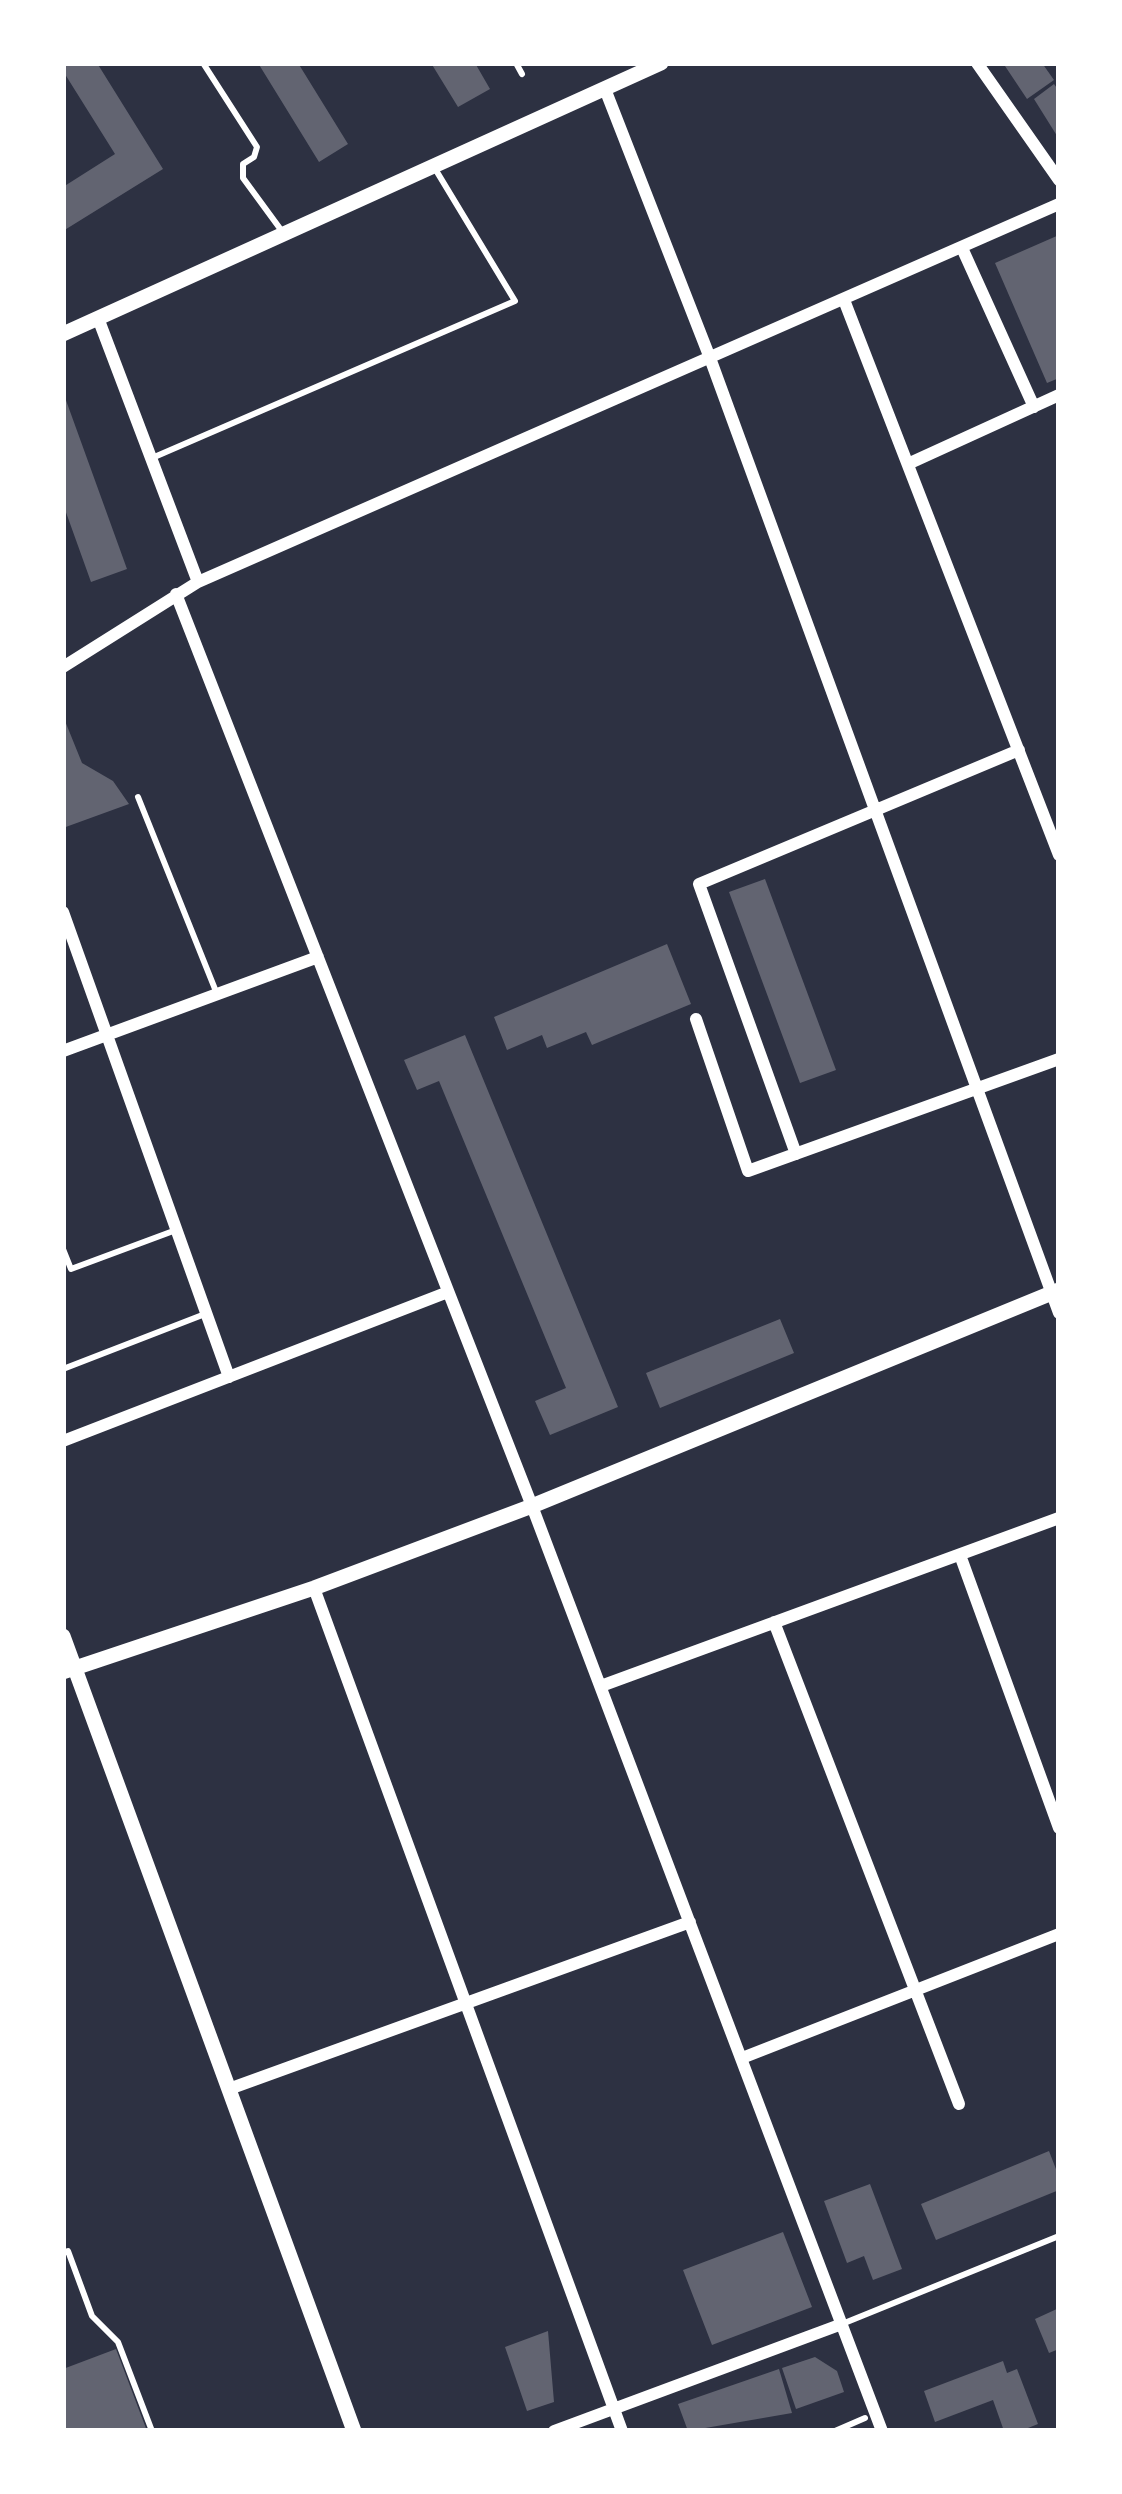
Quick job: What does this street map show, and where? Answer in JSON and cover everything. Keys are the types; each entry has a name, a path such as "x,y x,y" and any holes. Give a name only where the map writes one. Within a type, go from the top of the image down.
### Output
{"street":[{"path":"63,334 661,63"},
{"path":"977,63 1059,180"},
{"path":"605,88 710,358 1059,1312"},
{"path":"63,667 198,583 1059,204"},
{"path":"962,248 1034,406"},
{"path":"844,300 1059,855"},
{"path":"98,318 198,583"},
{"path":"910,463 1059,395"},
{"path":"176,594 532,1506 882,2431"},
{"path":"790,1156 699,884 1019,750"},
{"path":"63,912 229,1377"},
{"path":"63,1051 317,957"},
{"path":"696,1019 748,1172 1059,1059"},
{"path":"63,1442 448,1292"},
{"path":"69,1670 314,1588 532,1506 1055,1292"},
{"path":"601,1686 1059,1518"},
{"path":"960,1555 1059,1828"},
{"path":"314,1588 622,2431"},
{"path":"774,1622 958,2104"},
{"path":"63,1636 69,1670 354,2431"},
{"path":"229,2089 690,1922"},
{"path":"742,2058 1059,1934"},
{"path":"554,2431 842,2324"}],"lane":[{"path":"203,63 257,147 254,157 243,164 243,178 285,235"},
{"path":"516,63 523,74"},
{"path":"152,458 515,302 434,167"},
{"path":"138,796 217,994"},
{"path":"63,1249 70,1269 176,1230"},
{"path":"63,1370 207,1313"},
{"path":"842,2324 1059,2236"},
{"path":"63,2253 68,2251 92,2316 118,2342 152,2431"},
{"path":"835,2431 865,2418"}],"building":[{"path":"63,63 97,63 163,169 63,231 63,187 115,154 63,71"},
{"path":"258,63 298,63 348,144 319,162"},
{"path":"431,63 475,63 490,89 458,107"},
{"path":"1042,63 1054,80 1027,99 1005,66"},
{"path":"1054,84 1059,91 1059,139 1034,99"},
{"path":"1059,235 1059,378 1047,383 995,263"},
{"path":"63,392 127,569 91,582 63,504"},
{"path":"63,716 82,763 113,781 129,804 63,828"},
{"path":"765,879 836,1070 800,1083 729,892"},
{"path":"667,944 691,1004 592,1045 586,1032 547,1048 542,1035 507,1050 494,1017"},
{"path":"465,1035 618,1407 550,1435 535,1401 566,1388 439,1081 417,1090 404,1060"},
{"path":"780,1319 794,1353 660,1408 646,1373"},
{"path":"1049,2151 1059,2190 936,2240 921,2204"},
{"path":"870,2184 902,2269 873,2280 864,2256 847,2263 824,2201"},
{"path":"783,2232 812,2307 712,2345 683,2270"},
{"path":"1059,2308 1059,2349 1049,2353 1035,2319"},
{"path":"548,2331 554,2402 527,2411 505,2347"},
{"path":"116,2349 147,2431 63,2431 63,2369"},
{"path":"815,2357 837,2371 844,2392 796,2409 782,2368"},
{"path":"1003,2361 1007,2373 1017,2369 1038,2424 1029,2431 1004,2431 993,2400 935,2422 924,2391"},
{"path":"779,2369 792,2413 688,2431 678,2404"}]}
